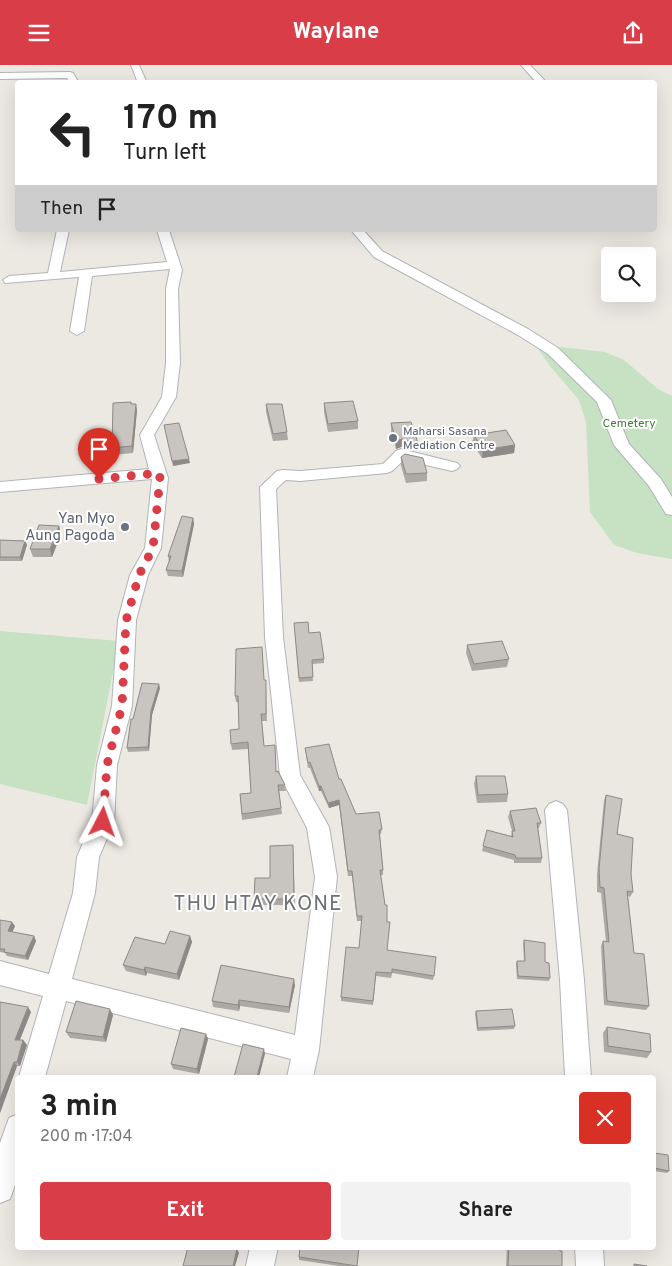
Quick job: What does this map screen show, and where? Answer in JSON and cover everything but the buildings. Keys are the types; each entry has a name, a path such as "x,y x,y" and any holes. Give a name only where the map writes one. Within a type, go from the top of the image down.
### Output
{"street":[{"path":"135,65 141,80"},
{"path":"524,65 539,80"},
{"path":"0,76 70,75 73,80"},
{"path":"52,276 63,232"},
{"path":"33,1075 84,893 88,857 103,822 107,765 122,706 126,621 139,575 153,548 159,505 160,478 147,435 169,397 173,363 172,289 176,270 163,232"},
{"path":"359,232 378,254 515,328 553,351 604,399 622,445 655,483 672,510"},
{"path":"10,280 174,265"},
{"path":"77,331 86,273"},
{"path":"300,1075 306,1050 326,877 318,827 290,776 274,637 268,487 284,475 300,476 387,468 401,454 452,466"},
{"path":"0,487 159,473"},
{"path":"556,810 572,980 578,1075"},
{"path":"0,973 306,1050"},
{"path":"0,1189 15,1137"},
{"path":"260,1266 263,1250"},
{"path":"589,1250 590,1266"}],"green space":[{"name":"Cemetery","path":"535,344 605,352 624,360 658,389 672,396 672,559 637,553 614,545 590,512 586,422 579,400 550,366"},
{"path":"0,631 119,641 87,805 0,784"}],"place":[{"name":"Maharsi Sasana Mediation Centre","path":"393,438"},
{"name":"Yan Myo Aung Pagoda","path":"125,527"}],"district":[{"name":"THU HTAY KONE","path":"258,903"}],"route":[{"path":"99,479 159,473 160,478 159,505 153,548 139,575 126,621 122,706 107,765 103,822"}]}
